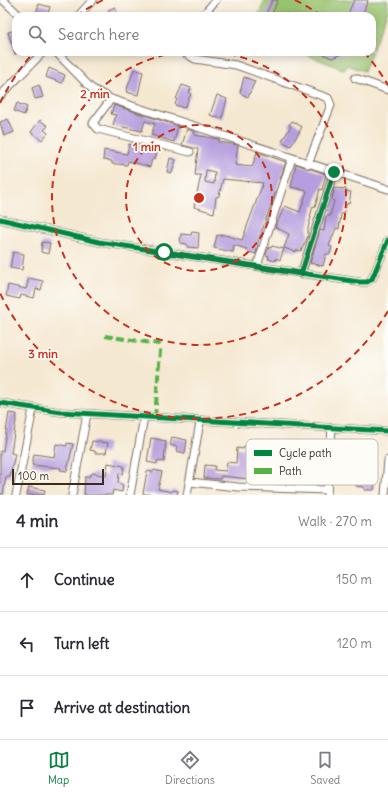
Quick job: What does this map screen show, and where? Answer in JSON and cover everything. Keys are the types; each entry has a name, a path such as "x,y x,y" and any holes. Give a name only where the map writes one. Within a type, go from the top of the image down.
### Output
{"street":[{"path":"3,0 16,12"},
{"path":"82,12 93,0"},
{"path":"206,12 216,0"},
{"path":"0,96 39,56"},
{"path":"60,56 91,88 111,99 388,189"},
{"path":"190,56 195,59 236,66 328,98 331,105 308,164"},
{"path":"355,78 388,90"},
{"path":"111,99 93,123 98,129 190,152"},
{"path":"257,266 292,158"},
{"path":"301,274 334,172"},
{"path":"0,219 80,238 359,282 370,281 388,240"},
{"path":"0,403 33,409 86,414 200,422 388,431"},
{"path":"16,495 33,409"},
{"path":"72,495 86,414"},
{"path":"130,495 144,417"},
{"path":"187,495 200,422"},
{"path":"331,439 332,428"},
{"path":"386,495 388,460"},
{"path":"190,482 327,493"}],"green space":[{"path":"265,0 388,0 388,10 376,41 376,12 260,12"},
{"path":"309,56 370,56 364,71 347,65 345,70"}],"building":[{"path":"272,0 278,0 273,12 267,12"},
{"path":"354,0 368,0 364,12 349,12"},
{"path":"39,4 50,7 48,12 36,12"},
{"path":"115,7 117,12 109,12 108,10"},
{"path":"12,31 12,45 8,32"},
{"path":"49,68 65,75 62,83 46,77"},
{"path":"134,69 143,72 138,95 126,92"},
{"path":"244,77 255,81 248,97 240,93"},
{"path":"39,85 43,97 35,99 32,88"},
{"path":"182,85 191,88 189,93 191,94 184,108 175,105"},
{"path":"217,95 227,99 222,119 210,115"},
{"path":"17,103 27,107 24,115 14,111"},
{"path":"114,105 178,126 174,142 151,135 155,124 145,121 142,131 113,125 116,115 111,114"},
{"path":"8,119 14,132 4,136 0,122"},
{"path":"40,120 48,126 44,130 48,133 42,140 31,132"},
{"path":"292,121 302,127 291,146 282,141 291,126 289,125"},
{"path":"187,129 195,132 194,135 219,139 219,142 238,145 235,165 252,167 257,152 286,162 257,245 256,254 246,251 247,249 234,245 233,252 214,248 217,235 221,236 221,234 242,240 263,183 223,179 219,196 216,197 214,213 194,207 201,175 195,175 198,149 182,145","holes":["206,170 215,172 214,184 205,182"]},
{"path":"133,143 140,145 139,148 157,152 155,159 152,159 150,167 128,161 127,165 112,164 112,161 103,160 104,150 127,154 129,144 132,145"},
{"path":"170,158 176,160 172,173 167,172"},
{"path":"296,164 326,174 322,190 320,189 315,207 313,206 308,228 308,236 301,251 297,250 296,252 284,248 289,234 275,227 285,206 300,212 307,191 291,187"},
{"path":"334,188 346,189 346,191 351,192 349,204 347,203 344,214 341,214 339,229 336,228 329,246 332,247 330,254 326,254 323,266 310,263 320,230 324,231 326,216 330,216 334,201 332,200"},
{"path":"192,232 199,233 198,248 187,247 187,244 180,243 181,234 191,235"},
{"path":"42,242 50,243 48,254 41,252"},
{"path":"272,246 284,249 280,260 276,258 275,261 268,259 269,256 266,255 269,247 271,248"},
{"path":"13,252 24,254 22,270 10,268"},
{"path":"29,278 43,281 41,290 36,289 34,298 21,295 20,299 6,296 8,285 26,289"},
{"path":"9,413 17,414 11,453 15,454 10,477 6,477 3,494 0,494 0,451 3,451"},
{"path":"172,437 187,440 185,453 176,451 177,447 170,445"},
{"path":"151,438 166,441 164,462 157,461 157,464 147,462"},
{"path":"92,441 108,443 106,453 95,453 95,451 90,450"},
{"path":"67,443 73,444 67,471 60,470 61,468 32,465 34,454 54,457 56,444 67,446"},
{"path":"244,446 246,446 246,479 221,476 220,479 204,478 205,465 215,466 214,470 226,471 227,462 236,463 237,448 243,449"},
{"path":"108,463 124,466 123,474 119,473 118,483 123,485 122,492 113,490 112,495 84,495 85,477 89,477 93,473 106,476"},
{"path":"154,470 162,472 158,489 172,492 172,490 178,491 177,495 143,494 147,471 153,472"},
{"path":"374,485 374,490 364,490 364,487 356,486"},
{"path":"29,487 45,490 44,495 27,495"}],"marked path":[{"path":"105,336 159,344 160,351 155,418"}],"cycle path":[{"path":"0,219 99,242 359,282 367,282 372,279 388,240"},
{"path":"0,403 61,412 388,431"}],"route":[{"path":"164,252 301,274 334,172"}]}
